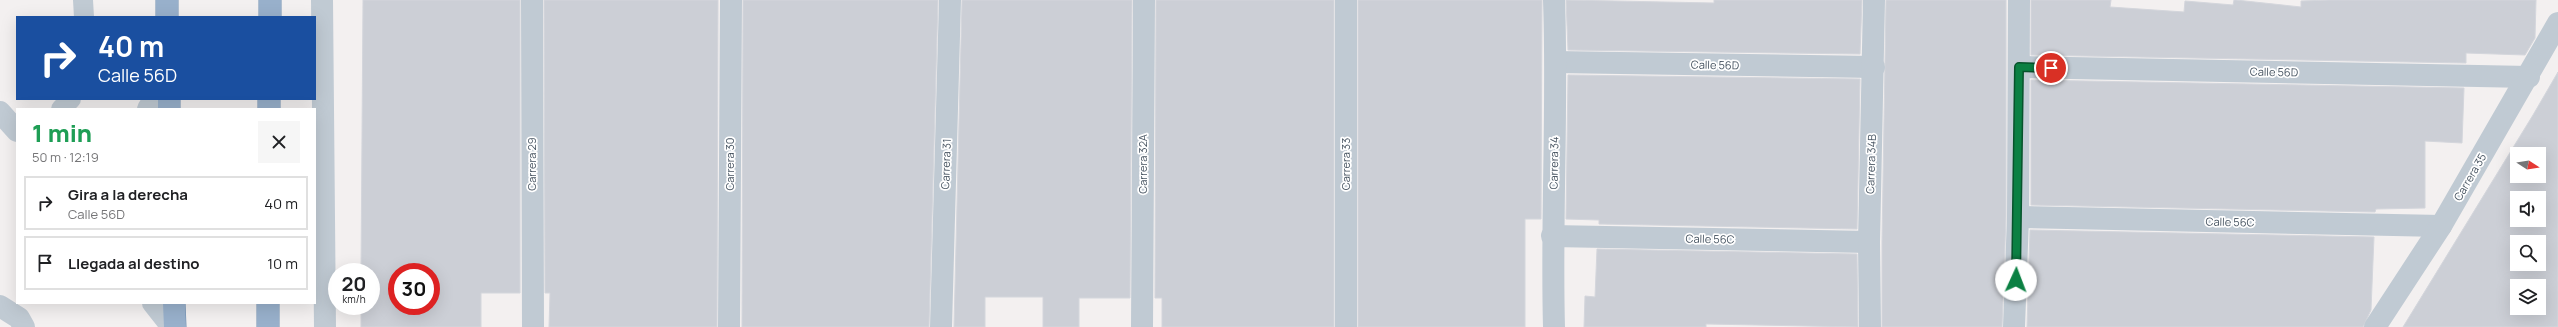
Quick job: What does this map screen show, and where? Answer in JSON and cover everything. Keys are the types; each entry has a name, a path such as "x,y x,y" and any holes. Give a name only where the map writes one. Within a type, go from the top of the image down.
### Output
{"highway":[{"path":"167,0 167,16"},
{"path":"270,0 270,16"},
{"path":"174,304 175,327"},
{"path":"268,304 268,327"}],"street":[{"path":"322,0 325,327"},
{"name":"Carrera 29","path":"532,0 533,327"},
{"name":"Carrera 30","path":"729,327 732,0"},
{"name":"Carrera 31","path":"941,327 950,0"},
{"name":"Carrera 32A","path":"1142,327 1144,0"},
{"name":"Carrera 33","path":"1346,0 1346,327"},
{"name":"Carrera 34","path":"1554,0 1556,62 1552,236 1554,327"},
{"name":"Carrera 34B","path":"1870,327 1869,242 1874,67 1874,0"},
{"path":"2014,327 2018,217 2019,0"},
{"name":"Carrera 35","path":"2375,327 2441,226 2529,77 2558,23"},
{"name":"Calle 56D","path":"1556,62 1874,67"},
{"name":"Calle 56D","path":"2019,67 2529,77"},
{"name":"Calle 56C","path":"2018,217 2441,226"},
{"name":"Calle 56C","path":"1552,236 1869,242"},
{"path":"154,304 172,327"},
{"path":"1,308 20,318 24,327"}],"lane":[{"path":"83,0 84,16"},
{"path":"62,108 70,100"}],"building":[{"path":"363,0 520,0 520,293 481,293 481,327 361,327 361,315 380,315 380,263 361,263"},
{"path":"544,0 718,0 717,327 549,327 550,293 545,293"},
{"path":"743,0 938,0 929,327 742,327"},
{"path":"962,0 1132,0 1130,298 1079,298 1079,327 1043,327 1043,297 985,297 985,327 954,327"},
{"path":"1156,0 1334,0 1334,327 1162,327 1162,298 1155,298"},
{"path":"1358,0 1542,0 1541,219 1525,219 1525,327 1358,327"},
{"path":"1566,0 1714,3 1714,0 1862,0 1860,54 1568,50"},
{"path":"1886,0 2006,0 2006,217 2002,327 1882,327"},
{"path":"2031,0 2111,0 2110,7 2184,12 2185,1 2233,5 2234,0 2236,0 2301,7 2301,1 2329,0 2536,0 2535,38 2525,55 2466,53 2466,63 2031,55"},
{"path":"2558,72 2558,327 2403,327 2510,153 2510,183 2546,183 2546,147 2513,147"},
{"path":"1568,75 1860,79 1857,229 1599,224 1599,220 1566,219"},
{"path":"2031,80 2464,88 2462,143 2425,141 2425,208 2376,209 2375,212 2031,205"},
{"path":"2030,230 2374,237 2371,310 2363,327 2027,327"},
{"path":"1597,249 1857,254 1858,327 1706,324 1706,327 1584,327 1585,296 1595,297"}],"route":[{"path":"2016,280 2019,67 2051,68"}]}
